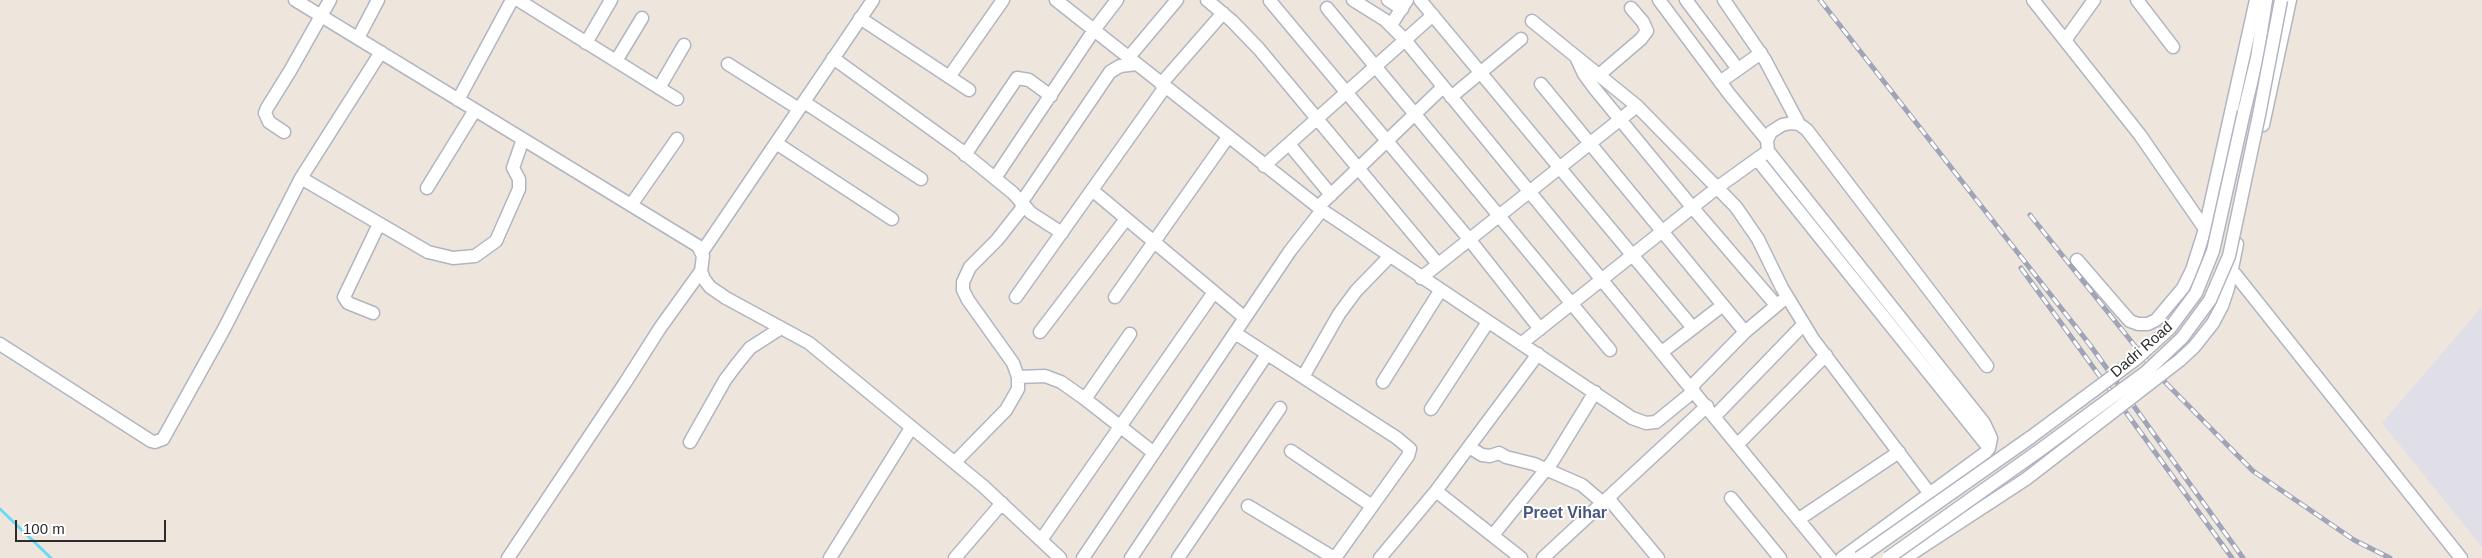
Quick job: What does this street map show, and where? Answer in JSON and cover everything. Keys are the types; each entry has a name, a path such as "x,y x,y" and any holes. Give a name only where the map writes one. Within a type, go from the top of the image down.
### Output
{"street":[{"path":"296,0 694,243 702,252"},
{"path":"284,132 267,118 267,108 330,0"},
{"path":"358,38 378,0"},
{"path":"458,100 512,0"},
{"path":"518,0 677,99"},
{"path":"586,43 611,0"},
{"path":"949,77 1002,0"},
{"path":"1056,0 1320,209 1420,278 1522,343 1632,418 1646,423 1661,419 1745,332 1787,296"},
{"path":"995,178 1094,30 1117,0"},
{"path":"955,462 1006,410 1018,389 1018,377 1012,363 1000,342 968,300 963,290 963,282 970,267 997,240 1110,72 1133,60 1177,0"},
{"path":"1207,0 1223,13 1259,49 1438,264"},
{"path":"1354,0 1391,25 1405,40 1800,519 1830,558"},
{"path":"1388,0 1404,4 1391,25"},
{"path":"1420,0 1560,166 1631,256 1693,328"},
{"path":"1659,0 1767,146 1984,423 1991,438 1990,448 1985,453 1842,558"},
{"path":"1686,0 1738,69"},
{"path":"1724,0 1761,53 1799,124 1807,130 1988,366"},
{"path":"2033,0 2066,39 2140,135 2205,229"},
{"path":"2066,39 2094,0"},
{"path":"2136,0 2173,46"},
{"path":"2077,260 2130,321 2138,324 2148,324 2156,320 2183,288 2192,270 2205,229 2256,0"},
{"name":"Dadri Road","path":"1859,558 2039,432 2136,359 2170,328 2196,293 2213,252 2257,58 2266,0"},
{"name":"Dadri Road","path":"1888,558 2146,372 2182,338 2210,300 2229,256 2281,0"},
{"path":"1905,558 2026,479 2180,360 2194,347 2213,323 2228,288 2290,0"},
{"path":"869,1 860,18 702,252 701,271 704,279 717,292 809,343 955,462 1060,558"},
{"path":"1270,1 1469,239 1540,329"},
{"path":"1327,8 1610,350"},
{"path":"1599,75 1645,35 1646,28 1631,8"},
{"path":"1016,297 1163,85 1223,13"},
{"path":"1264,166 1433,15"},
{"path":"616,61 642,18"},
{"path":"860,18 969,90"},
{"path":"1532,21 1636,106 1718,187 1751,226 1787,296 1804,324 1930,494"},
{"path":"1082,558 1290,251 1331,195 1414,114 1480,72 1521,39"},
{"path":"659,88 684,45"},
{"path":"0,344 151,441 160,441 166,436 224,329 301,178 381,52"},
{"path":"1720,82 1761,53"},
{"path":"1576,56 1584,74 1620,119 1776,305"},
{"path":"833,58 965,154 1013,193 1022,205 1062,233"},
{"path":"728,64 801,105 921,179"},
{"path":"965,154 1017,78 1029,80 1051,96"},
{"path":"1541,84 1745,332"},
{"path":"1420,278 1636,106"},
{"path":"428,188 475,110"},
{"path":"1522,343 1692,207 1757,159 1767,146 1771,132 1782,125 1799,124"},
{"path":"1115,296 1228,137"},
{"path":"301,178 428,252 442,256 467,258 482,253 496,241 519,189 519,179 513,168 523,139"},
{"path":"631,205 677,139"},
{"path":"776,143 892,219"},
{"path":"1289,144 1331,195"},
{"path":"1757,159 1990,448"},
{"path":"1092,190 1153,243 1245,318"},
{"path":"1040,332 1126,219"},
{"path":"373,313 348,303 344,297 379,224"},
{"path":"1303,377 1339,314 1356,291 1389,257"},
{"path":"508,558 660,328 701,271"},
{"path":"2235,274 2461,558"},
{"path":"1383,382 1440,290"},
{"path":"1041,540 1214,292"},
{"path":"1662,352 1723,305"},
{"path":"1431,408 1488,322"},
{"path":"1543,558 1605,500 1711,411 1804,324"},
{"path":"690,442 725,380 737,364 750,348 782,328"},
{"path":"1235,333 1397,438 1410,449 1408,456 1334,558 1248,506"},
{"path":"1086,399 1130,334"},
{"path":"1131,558 1268,354"},
{"path":"1380,558 1436,491 1538,354"},
{"path":"1738,444 1826,355"},
{"path":"1018,377 1044,376 1061,382 1086,399 1154,453"},
{"path":"1493,535 1546,470 1595,392"},
{"path":"1178,558 1280,408"},
{"path":"830,558 911,428"},
{"path":"1469,447 1482,455 1490,456 1500,453 1506,457 1518,459 1582,485 1605,500 1658,558"},
{"path":"1291,451 1372,506"},
{"path":"1800,519 1899,452"},
{"path":"1436,491 1521,558"},
{"path":"1731,498 1780,558"},
{"path":"956,558 1002,503"},
{"path":"1871,538 1888,558"}],"shaded area":[{"path":"2482,307 2482,547 2382,423"}],"waterway":[{"path":"0,509 51,558"}],"railway":[{"path":"1820,0 2090,345 2243,558"},
{"path":"2030,215 2159,376 2253,471 2354,540 2390,558"},
{"path":"2021,268 2232,558"}],"district":[{"name":"Preet Vihar","path":"1565,514"}]}
